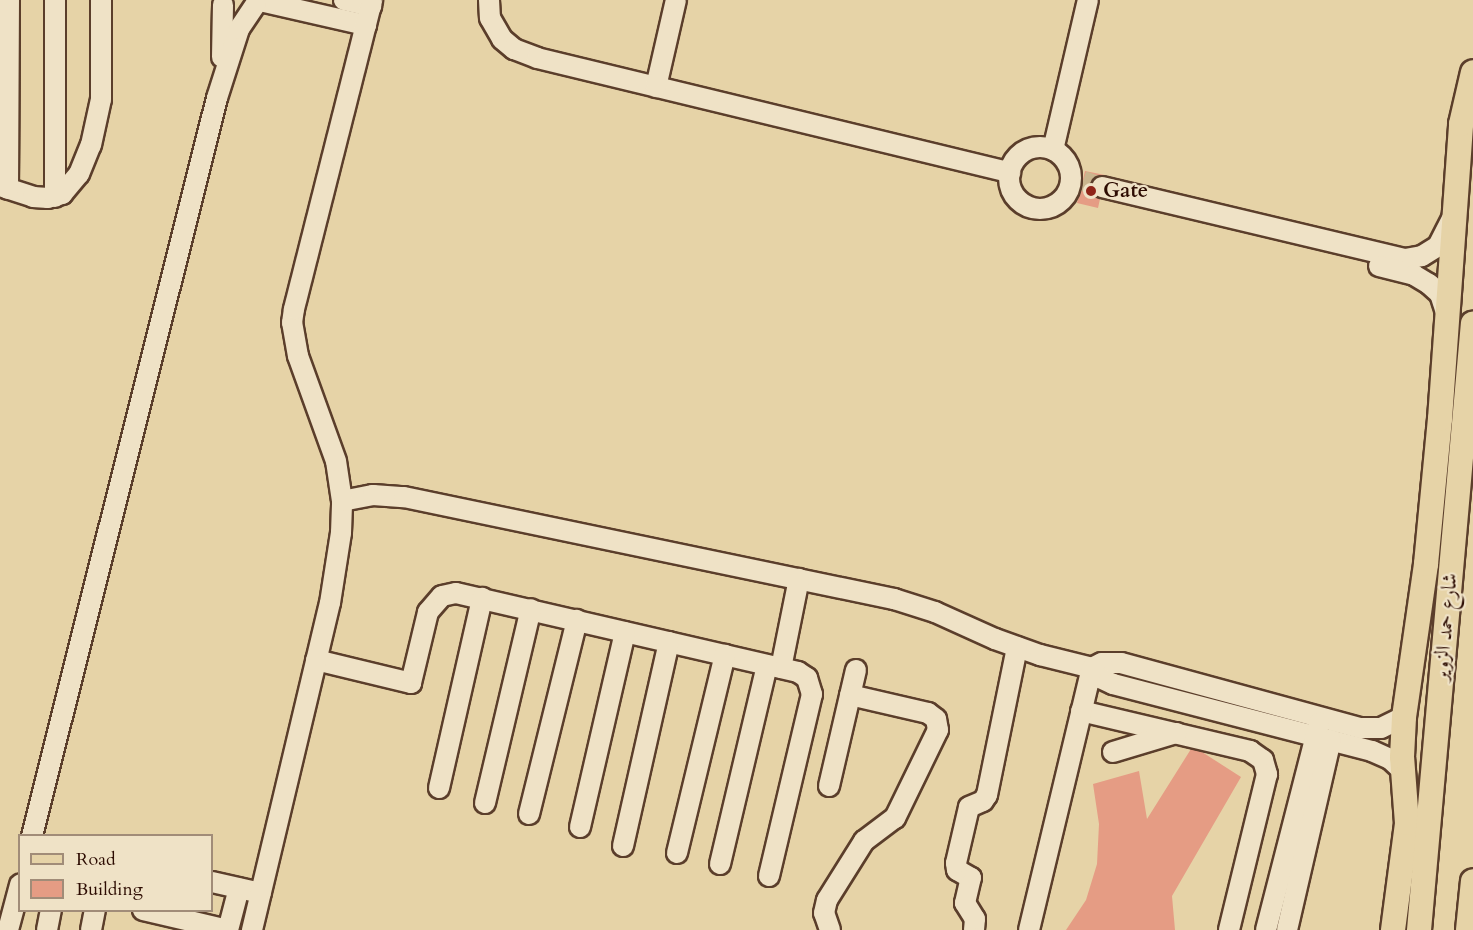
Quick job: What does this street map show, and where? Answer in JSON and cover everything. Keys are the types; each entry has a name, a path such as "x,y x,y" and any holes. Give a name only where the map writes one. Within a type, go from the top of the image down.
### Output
{"main road":[{"path":"1394,930 1407,823 1403,771 1404,717 1426,564 1448,315 1461,124 1473,72"},
{"name":"شارع حمد الزوير","path":"1419,930 1473,323"},
{"path":"1468,930 1473,881"}],"street":[{"path":"9,0 4,188 33,197 55,197 67,190 79,174 91,145 100,111 102,88 101,0"},
{"path":"55,0 55,197"},
{"path":"344,0 370,10"},
{"path":"489,0 493,26 502,39 514,49 537,58 1010,172"},
{"path":"656,87 676,0"},
{"path":"1053,150 1088,0"},
{"path":"217,98 224,30 221,2 243,10 259,2 370,10"},
{"path":"33,834 217,98 239,29 259,2"},
{"path":"252,930 339,553 342,501 336,461 298,356 292,323 370,10"},
{"path":"1038,147 1053,150 1067,162 1075,186 1046,209 1024,206 1010,188 1010,172 1018,157 1027,150 1038,147"},
{"path":"1448,315 1435,288 1422,279 1404,272 1101,193 1405,259 1422,256 1438,246 1448,232 1455,205"},
{"path":"342,501 373,495 404,497 915,605 1017,648 1092,668 1100,678 1113,684 1381,754 1403,771"},
{"path":"720,864 799,579"},
{"path":"316,660 411,683 432,606 449,594 463,593 774,666 803,675 810,683 812,694 769,876"},
{"path":"439,788 482,598"},
{"path":"485,803 531,609"},
{"path":"530,814 577,620"},
{"path":"580,827 625,632"},
{"path":"623,846 669,642"},
{"path":"974,930 975,919 965,903 971,878 960,872 956,863 967,811 972,804 983,801 987,795 1017,648"},
{"path":"678,853 725,655"},
{"path":"1029,930 1092,668 1102,663 1121,663 1371,729 1391,725 1404,717"},
{"path":"829,786 856,670"},
{"path":"830,930 824,913 827,900 864,842 895,818 938,729 936,719 928,713 850,695"},
{"path":"1081,711 1255,753 1263,760 1267,769 1229,930"},
{"path":"1287,930 1323,738 1320,717"},
{"path":"1113,752 1176,733"},
{"path":"1266,930 1323,738"},
{"path":"213,882 261,893"},
{"path":"149,912 188,925 228,930 239,888"},
{"path":"8,930 18,892"},
{"path":"46,930 50,912"},
{"path":"90,930 94,912"}],"building":[{"name":"Gate","path":"1085,171 1105,175 1094,178 1090,185 1093,195 1100,199 1098,208 1077,203"},
{"path":"1191,749 1202,752 1241,777 1172,896 1175,930 1066,930 1086,900 1097,864 1099,824 1093,784 1139,771 1147,819"}],"tunnel":[{"path":"1083,181 1102,187"}],"place":[{"name":"Gate","path":"1091,191"}]}
